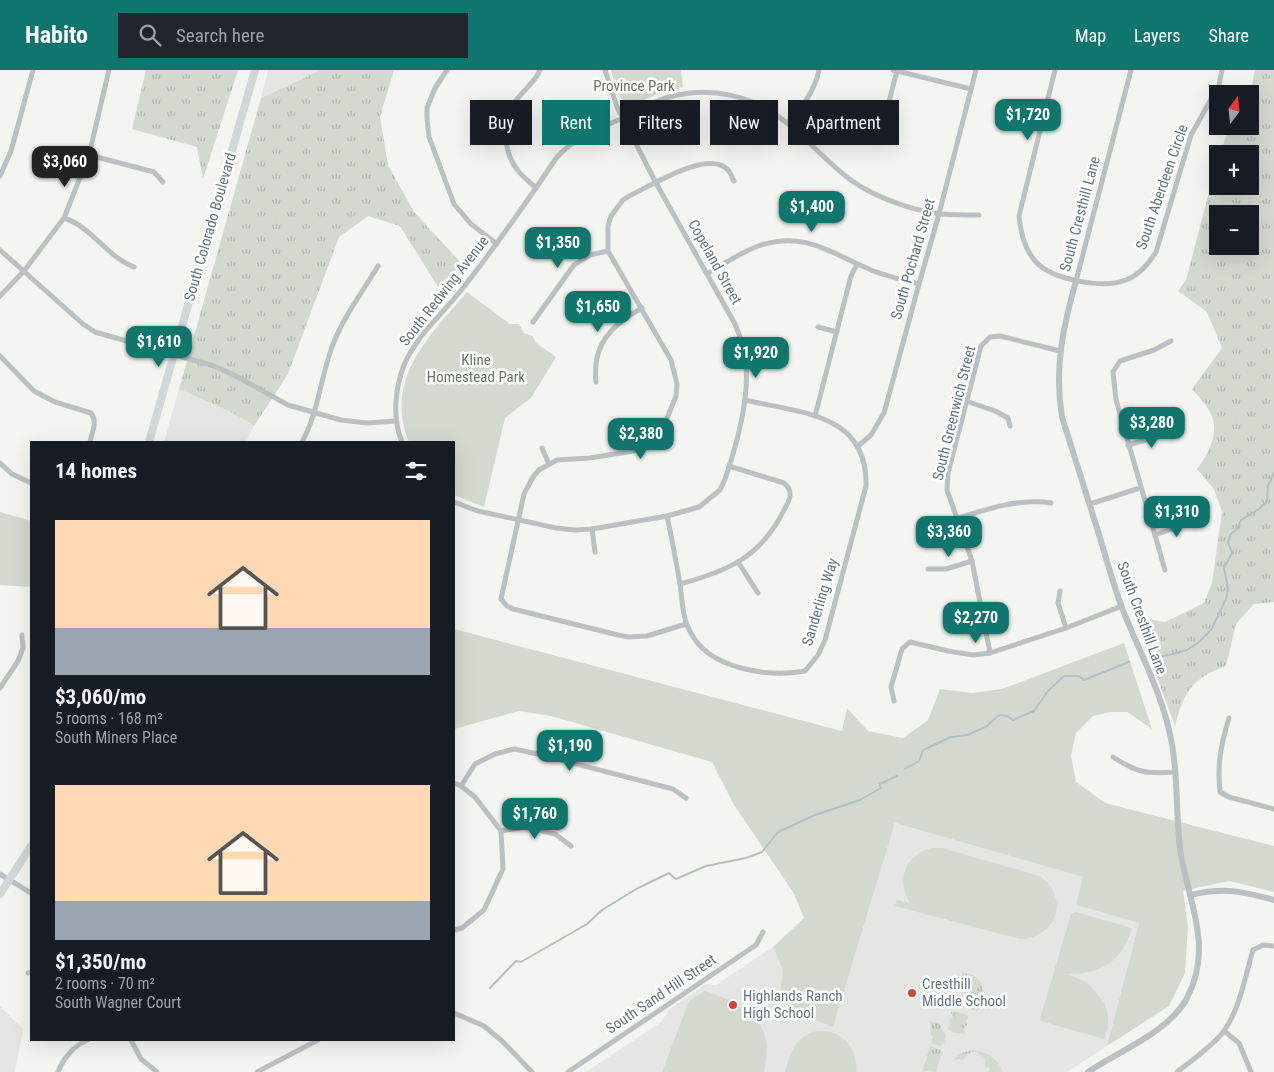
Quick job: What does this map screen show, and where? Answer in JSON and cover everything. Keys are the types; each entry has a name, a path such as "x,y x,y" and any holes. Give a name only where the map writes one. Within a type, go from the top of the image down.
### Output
{"main road":[{"name":"South Colorado Boulevard","path":"149,441 255,70"},
{"path":"0,894 30,848"}],"street":[{"path":"0,176 11,151 33,70"},
{"path":"0,296 24,272 64,218 89,155 109,70"},
{"path":"448,70 435,88 427,108 429,137 454,204 471,224 497,244"},
{"path":"536,188 514,165 510,157 505,130 508,115 515,102 535,80 540,70"},
{"name":"Copeland Street","path":"604,70 620,113"},
{"path":"787,123 810,94 819,70"},
{"path":"889,100 895,70 971,89"},
{"name":"South Pochard Street","path":"858,446 871,435 884,413 918,284 939,214 976,70"},
{"name":"South Aberdeen Circle","path":"1056,70 1019,216 1023,240 1036,262 1054,273 1076,281 1100,284 1127,280 1145,268 1156,252 1191,135 1218,85 1222,70"},
{"name":"South Cresthill Lane","path":"1088,1072 1165,1024 1174,1016 1187,999 1200,953 1198,925 1179,840 1175,772 1171,740 1165,715 1122,606 1062,417 1058,379 1060,351 1067,313 1131,70"},
{"name":"South Redwing Avenue","path":"660,100 683,94 706,92 724,93 746,99 771,111 787,123 824,158 865,189 906,206 939,214 979,215"},
{"name":"South Redwing Avenue","path":"402,441 396,421 396,399 405,364 415,344 458,294 497,244 565,149 578,139 620,119"},
{"name":"Copeland Street","path":"455,502 478,510 556,528 575,530 592,529 668,516 699,507 720,490 729,466 745,400 746,367 740,337 736,324 636,145"},
{"path":"89,155 154,172 163,182"},
{"path":"686,624 647,636 629,637 507,606 501,598 518,519 528,486 539,470 557,460 590,458 639,450 648,446 661,433 676,396 678,384 671,360 608,251 608,226 611,216 631,195 691,166 704,163 728,169 734,181"},
{"path":"64,218 75,222 122,262 134,266"},
{"path":"707,274 746,251 759,246 783,241 795,241 816,245 873,271 918,284"},
{"path":"0,250 83,324 95,332 224,369 288,405 341,420 367,423 396,421"},
{"path":"533,322 574,265 590,255 608,251"},
{"path":"815,416 851,276 857,264"},
{"path":"302,441 315,412 331,350 339,332 378,266"},
{"path":"596,382 596,359 602,344 616,324 642,308"},
{"path":"818,327 837,332"},
{"name":"South Greenwich Street","path":"990,653 972,561 947,490 948,473 981,346 990,337 1000,336 1060,351"},
{"path":"1165,570 1116,400 1113,372 1120,361 1154,350 1171,341"},
{"path":"0,356 26,384 39,394 55,402 91,413 95,424 90,441"},
{"name":"Sanderling Way","path":"668,516 686,624 698,645 705,652 730,665 772,674 789,674 805,671 818,655 825,640 866,486 864,463 858,446 844,430 833,423 815,416 745,400"},
{"path":"966,401 995,411 1008,418 1010,426"},
{"path":"1128,445 1171,433"},
{"path":"542,448 549,464"},
{"path":"0,463 12,474 30,483"},
{"path":"680,584 724,570 738,562 761,544 779,521 791,494 789,487 784,483 729,466"},
{"path":"1090,504 1140,488"},
{"path":"956,519 985,509 1036,501 1051,503"},
{"path":"1155,535 1175,528 1180,519"},
{"path":"592,529 595,552"},
{"path":"928,569 946,569 972,561"},
{"path":"738,562 758,593"},
{"path":"1060,591 1058,603 1066,628"},
{"path":"894,701 891,687 902,649 910,642 948,652 973,655 990,653 1066,628 1122,606"},
{"path":"0,688 18,661 23,648 22,635"},
{"path":"1229,718 1220,750 1218,773 1220,792 1229,797 1274,809"},
{"path":"461,786 475,764 495,754 514,749 673,789 686,798"},
{"path":"1113,757 1131,768 1152,774 1175,772"},
{"path":"455,783 475,797 501,831 503,869 484,910 462,928 455,930"},
{"path":"501,831 525,827 555,834 570,846"},
{"path":"0,874 30,892"},
{"path":"1190,895 1208,891 1231,890 1274,900"},
{"name":"South Sand Hill Street","path":"568,1072 756,945 763,932"},
{"path":"1177,1072 1224,1031 1237,1006 1253,950 1263,945 1274,946"},
{"path":"455,1013 484,1026 502,1041 532,1072"},
{"path":"1224,1031 1239,1044 1251,1072"},
{"path":"58,1072 69,1053 85,1041"},
{"path":"132,1041 141,1059 157,1072"},
{"path":"256,1072 316,1041"}],"shaded area":[{"path":"268,70 321,70 261,98"},
{"path":"179,389 233,413 254,426 246,441 164,441"},
{"path":"895,823 1083,877 1077,905 1139,923 1107,1046 1067,1072 586,1072 661,1022 669,1010 706,984 716,985 773,947 784,970 781,981 833,1027"},
{"path":"0,1006 23,1029 15,1072 0,1072"}],"green space":[{"path":"146,70 238,70 203,179 197,147 132,129"},
{"path":"321,70 394,70 380,117 388,165 414,212 462,264 438,287 400,226 368,216 339,237 288,374 254,426 233,413 179,389 261,98"},
{"name":"Province Park","path":"611,70 681,70 683,87 657,94 644,100 622,100"},
{"path":"1255,70 1274,70 1274,602 1254,604 1236,624 1226,666 1197,681 1191,688 1182,704 1175,726 1135,617 1165,622 1204,603 1212,583 1222,512 1214,489 1197,469 1212,443 1214,428 1211,414 1192,389 1222,348 1207,312 1178,291 1186,280 1209,192 1209,195 1259,195 1259,145 1223,145 1227,135 1259,135 1259,85 1252,85"},
{"name":"Kline Homestead Park","path":"467,292 510,324 519,324 524,333 533,336 536,343 556,357 531,398 505,418 484,507 455,495 455,441 409,441 403,419 402,398 406,378 414,359"},
{"path":"0,512 30,521 30,587 0,585"},
{"path":"455,629 842,731 847,708 868,731 903,738 928,720 940,689 972,693 1002,689 1124,643 1152,729 1127,712 1111,712 1093,716 1076,733 1071,756 1076,782 1105,803 1274,846 1274,892 1229,881 1183,891 1188,926 1185,973 1169,1006 1107,1046 1139,923 1076,905 1083,877 895,823 833,1027 815,1020 782,1001 780,994 783,970 773,947 804,918 793,892 734,805 712,762 551,716 519,711 455,729"},
{"path":"931,848 942,848 1040,876 1055,895 1057,905 1055,915 1050,924 1043,932 1033,937 1020,939 895,906 897,900 910,903 904,886 904,877 909,862 922,851"},
{"path":"1076,912 1132,928 1123,949 1108,964 1090,972 1067,974 1087,982 1104,1002 1108,1014 1108,1027 1104,1039 1041,1021 1040,1019 1071,914"},
{"path":"962,972 976,977 982,985 983,990 977,1011 963,1007 969,1000 971,986 960,983"},
{"path":"705,991 731,1001 747,1011 760,1025 764,1033 767,1052 764,1072 662,1072 689,1001"},
{"path":"955,1011 969,1017 966,1020 967,1025 963,1029 965,1034 953,1033 947,1028 950,1026 949,1020 953,1017 951,1012"},
{"path":"930,1021 940,1024 946,1034 944,1044 940,1046 931,1043 933,1036 931,1035"},
{"path":"817,1031 834,1033 847,1042 855,1055 856,1072 785,1072 795,1046 803,1037"},
{"path":"930,1046 942,1052 936,1072 923,1071"},
{"path":"975,1050 992,1057 1003,1072 989,1072 990,1068 986,1067 984,1057 974,1052 967,1054 963,1060 957,1059 955,1061 955,1058 964,1052"}],"waterway":[{"path":"1155,657 1187,650 1199,642 1211,630 1226,599 1228,590 1224,568 1232,553 1228,542 1231,534 1237,529 1241,520 1259,509 1267,501 1268,486 1274,473"},
{"path":"905,769 919,761 923,750 951,737 968,735 987,726 999,715 1007,716 1013,720 1034,711 1047,692 1064,676 1079,676 1084,680 1129,662"},
{"path":"490,988 516,961 521,962 587,924 602,910 638,888 669,873 676,879 706,866 746,858 762,852 778,832 815,815 860,800 881,788 880,784 897,776"}],"place":[{"name":"Cresthill Middle School","path":"912,993"},
{"name":"Highlands Ranch High School","path":"733,1005"}]}
